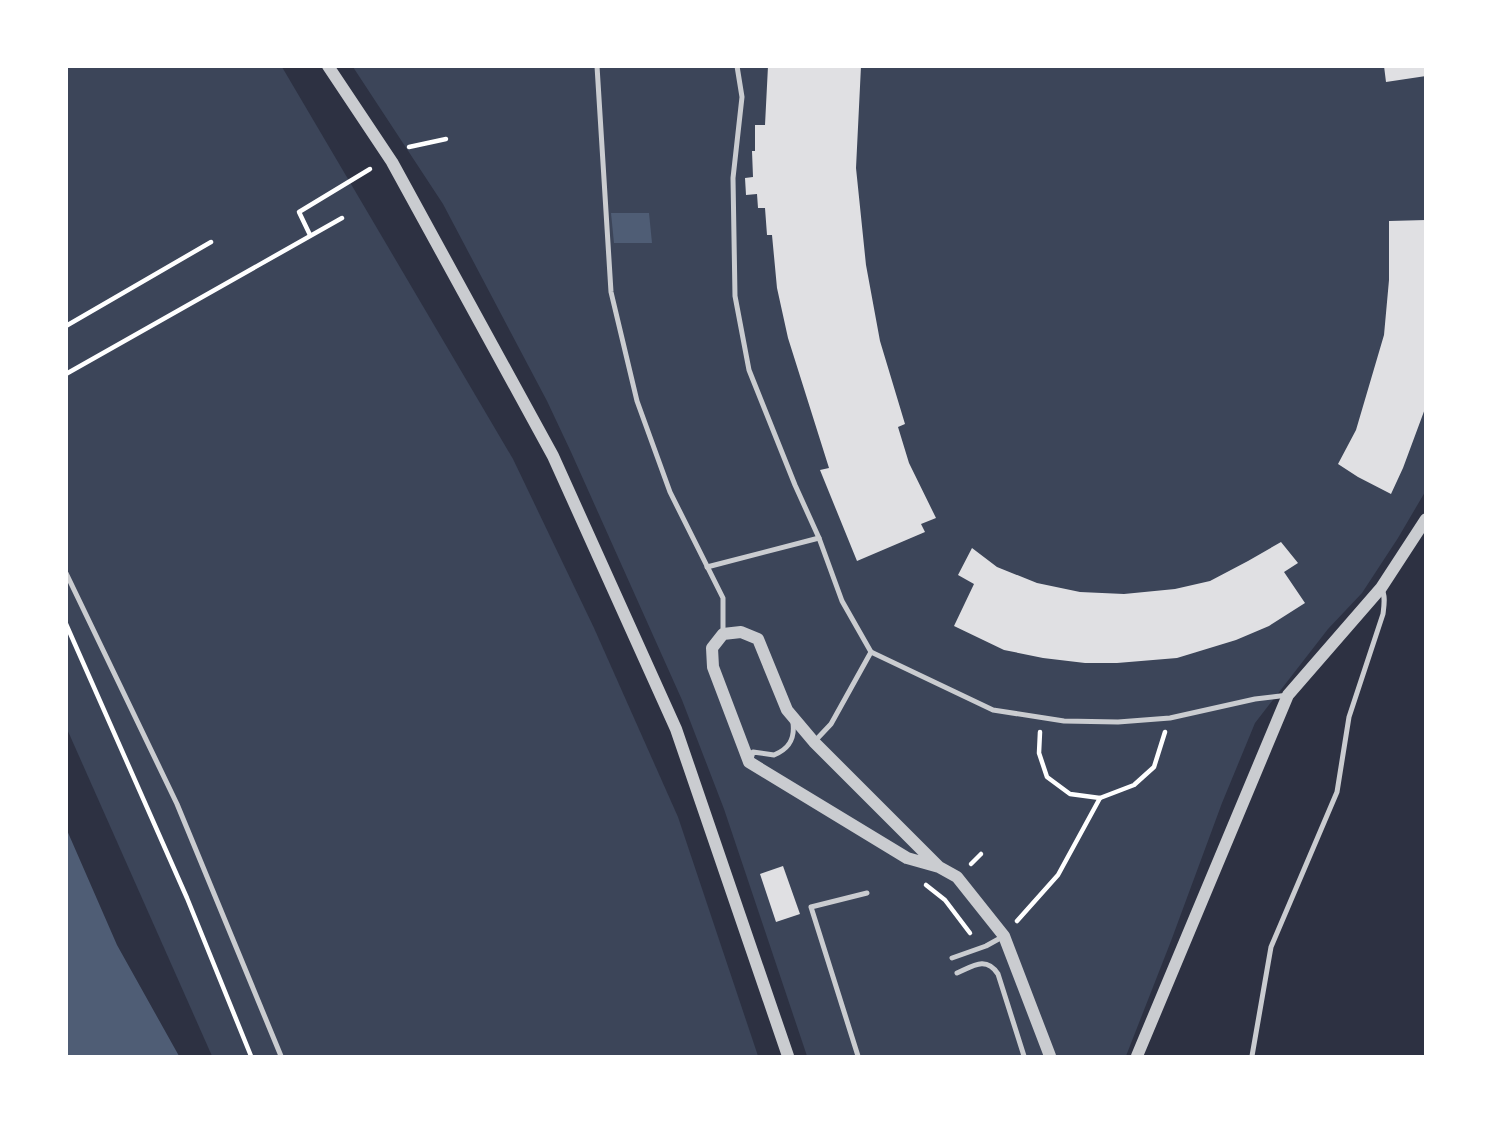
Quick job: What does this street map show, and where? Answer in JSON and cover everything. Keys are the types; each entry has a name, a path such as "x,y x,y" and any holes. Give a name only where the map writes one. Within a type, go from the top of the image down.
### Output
{"street":[{"path":"328,66 392,162 553,456 676,729 788,1056"},
{"path":"1137,1056 1288,695 1381,589 1426,519"},
{"path":"940,867 906,858 750,762 713,667 712,648 723,634 741,632 758,639 787,710 814,742 940,867 957,877 1004,936 1050,1056"}],"lane":[{"path":"597,66 611,292 637,401 670,492 723,598 723,634"},
{"path":"737,66 742,97 733,178 734,296 750,370 842,600 871,652 993,710 1063,721 1118,722 1170,718 1255,699 1288,695"},
{"path":"707,567 819,538"},
{"path":"66,573 177,804 281,1056"},
{"path":"1252,1056 1271,947 1337,792 1349,717 1383,614 1381,589"},
{"path":"814,742 831,724 871,652"},
{"path":"750,762 753,752 774,755 793,740 793,724 787,710"},
{"path":"858,1056 811,906 867,893"},
{"path":"952,957 986,946 1004,936"},
{"path":"957,973 978,964 992,965 998,974 1024,1056"}],"path":[{"path":"409,147 446,139"},
{"path":"310,235 299,212 370,169"},
{"path":"66,374 342,218"},
{"path":"66,326 211,242"},
{"path":"66,624 187,898 251,1056"},
{"path":"1040,717 1039,753 1047,777 1070,794 1100,798 1134,785 1154,767 1170,718"},
{"path":"1004,936 1058,875 1100,798"},
{"path":"971,864 981,854"},
{"path":"925,885 945,901 970,933"}],"shaded area":[{"path":"66,67 282,67 513,459 594,628 678,817 758,1056 212,1056 67,729"},
{"path":"353,67 1425,67 1425,492 1362,593 1328,629 1255,723 1126,1056 807,1056 724,809 682,700 571,452 443,204"},
{"path":"611,213 649,213 652,243 614,243"},
{"path":"66,828 117,945 179,1056 67,1056"}],"building":[{"path":"768,66 861,66 856,168 866,265 880,341 905,424 898,427 909,463 936,518 921,524 925,532 857,561 820,470 829,468 788,338 777,288 772,235 767,235 765,208 758,208 757,194 746,195 745,178 753,177 755,125 765,125"},
{"path":"1384,66 1426,66 1426,76 1386,82"},
{"path":"1426,220 1426,406 1391,494 1338,464 1356,430 1384,335 1389,280 1389,221"},
{"path":"1281,542 1298,563 1284,572 1305,603 1269,626 1236,640 1177,658 1085,663 1043,658 1004,650 954,626 974,584 958,575 972,548 997,567 1037,583 1080,592 1124,594 1175,589 1210,581"},
{"path":"783,866 800,914 776,922 760,874"}]}
